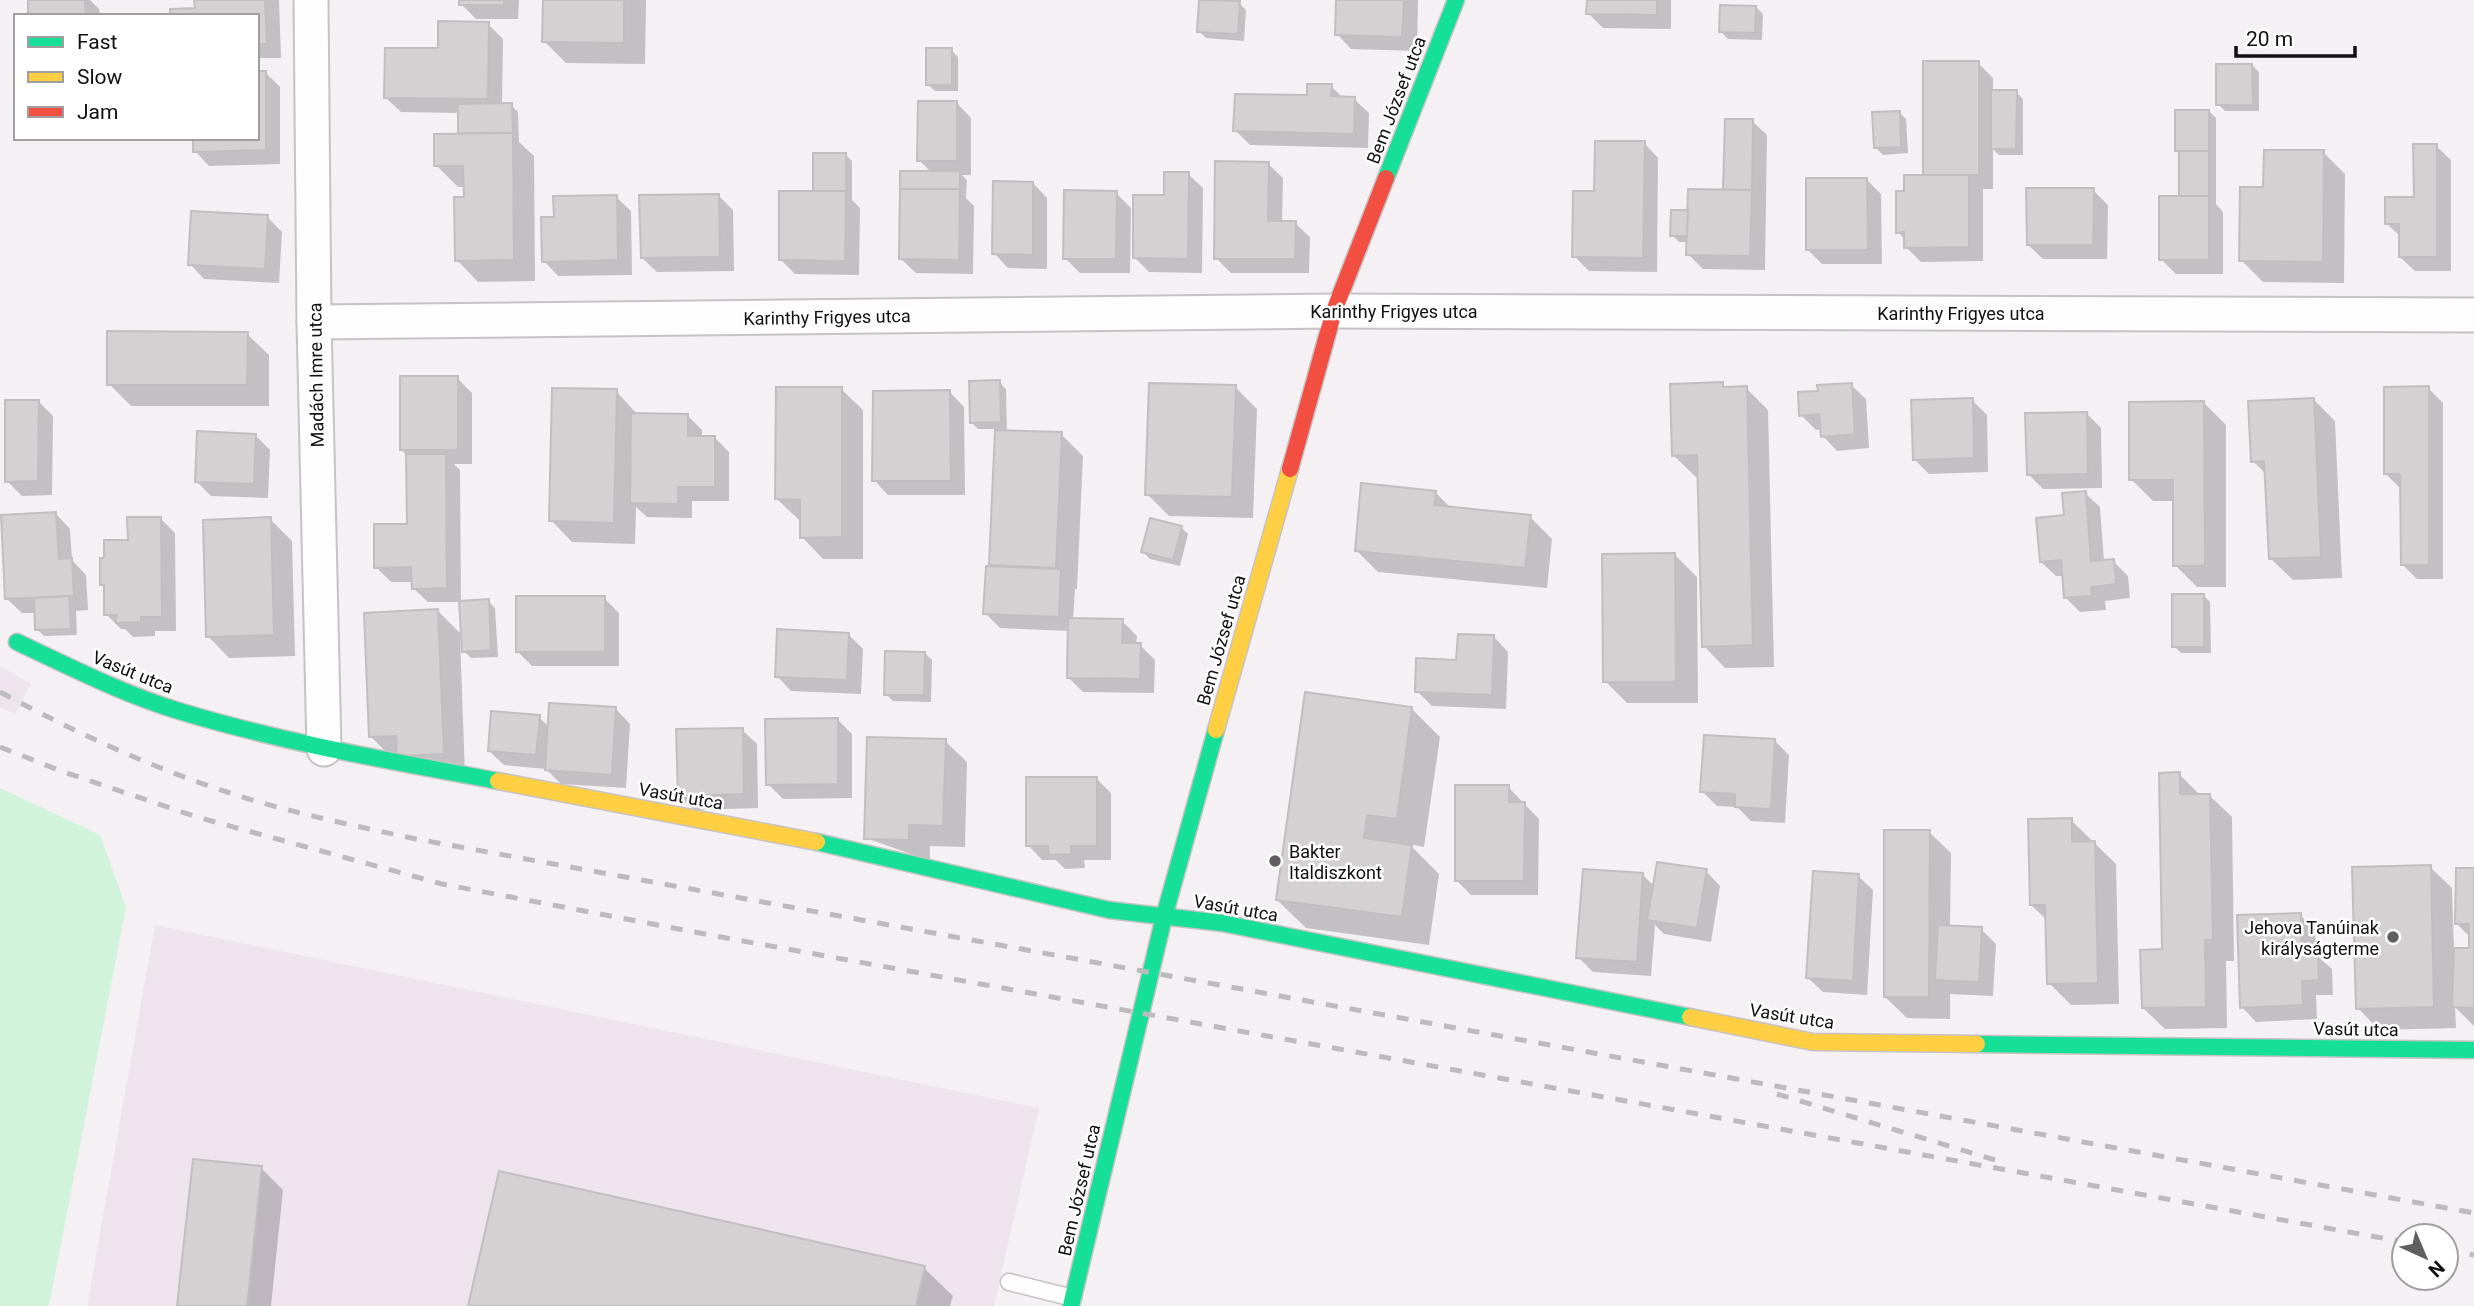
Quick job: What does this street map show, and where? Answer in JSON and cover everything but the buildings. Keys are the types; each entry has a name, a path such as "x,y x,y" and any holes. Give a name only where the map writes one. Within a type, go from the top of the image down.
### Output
{"street":[{"name":"Madách Imre utca","path":"311,0 314,322 324,749"},
{"name":"Bem József utca","path":"1072,1302 1164,917 1334,311 1456,0"},
{"name":"Karinthy Frigyes utca","path":"314,322 1334,311 2474,314"},
{"name":"Vasút utca","path":"17,642 107,685 179,711 324,749 797,836 1109,910 1222,923 1813,1042 2474,1050"}],"lane":[{"path":"1009,1282 1072,1302"}],"shaded area":[{"path":"0,666 31,684 15,714 0,707"},
{"path":"155,925 1039,1108 994,1306 87,1306"}],"green space":[{"path":"0,788 100,835 126,907 49,1306 0,1306"}],"railway":[{"path":"0,692 103,743 209,786 286,809 416,839 2474,1213"},
{"path":"0,747 61,771 197,817 442,884 2390,1239"},
{"path":"1777,1094 1995,1160"},
{"path":"2460,1252 2474,1255"}],"traffic: fast":[{"path":"1386,178 1456,0"},
{"path":"17,642 117,688 179,711 298,742 498,781"},
{"path":"1071,1306 1164,917 1216,730"},
{"path":"817,842 1109,910 1222,923 1690,1017"},
{"path":"1977,1044 2474,1050"}],"traffic: slow":[{"path":"1216,730 1290,469"},
{"path":"498,781 817,842"},
{"path":"1690,1017 1813,1042 1977,1044"}],"traffic: jam":[{"path":"1290,469 1334,311 1386,178"}],"place":[{"name":"Bakter Italdiszkont","path":"1275,861"},
{"name":"Jehova Tanúinak királyságterme","path":"2393,937"}]}
